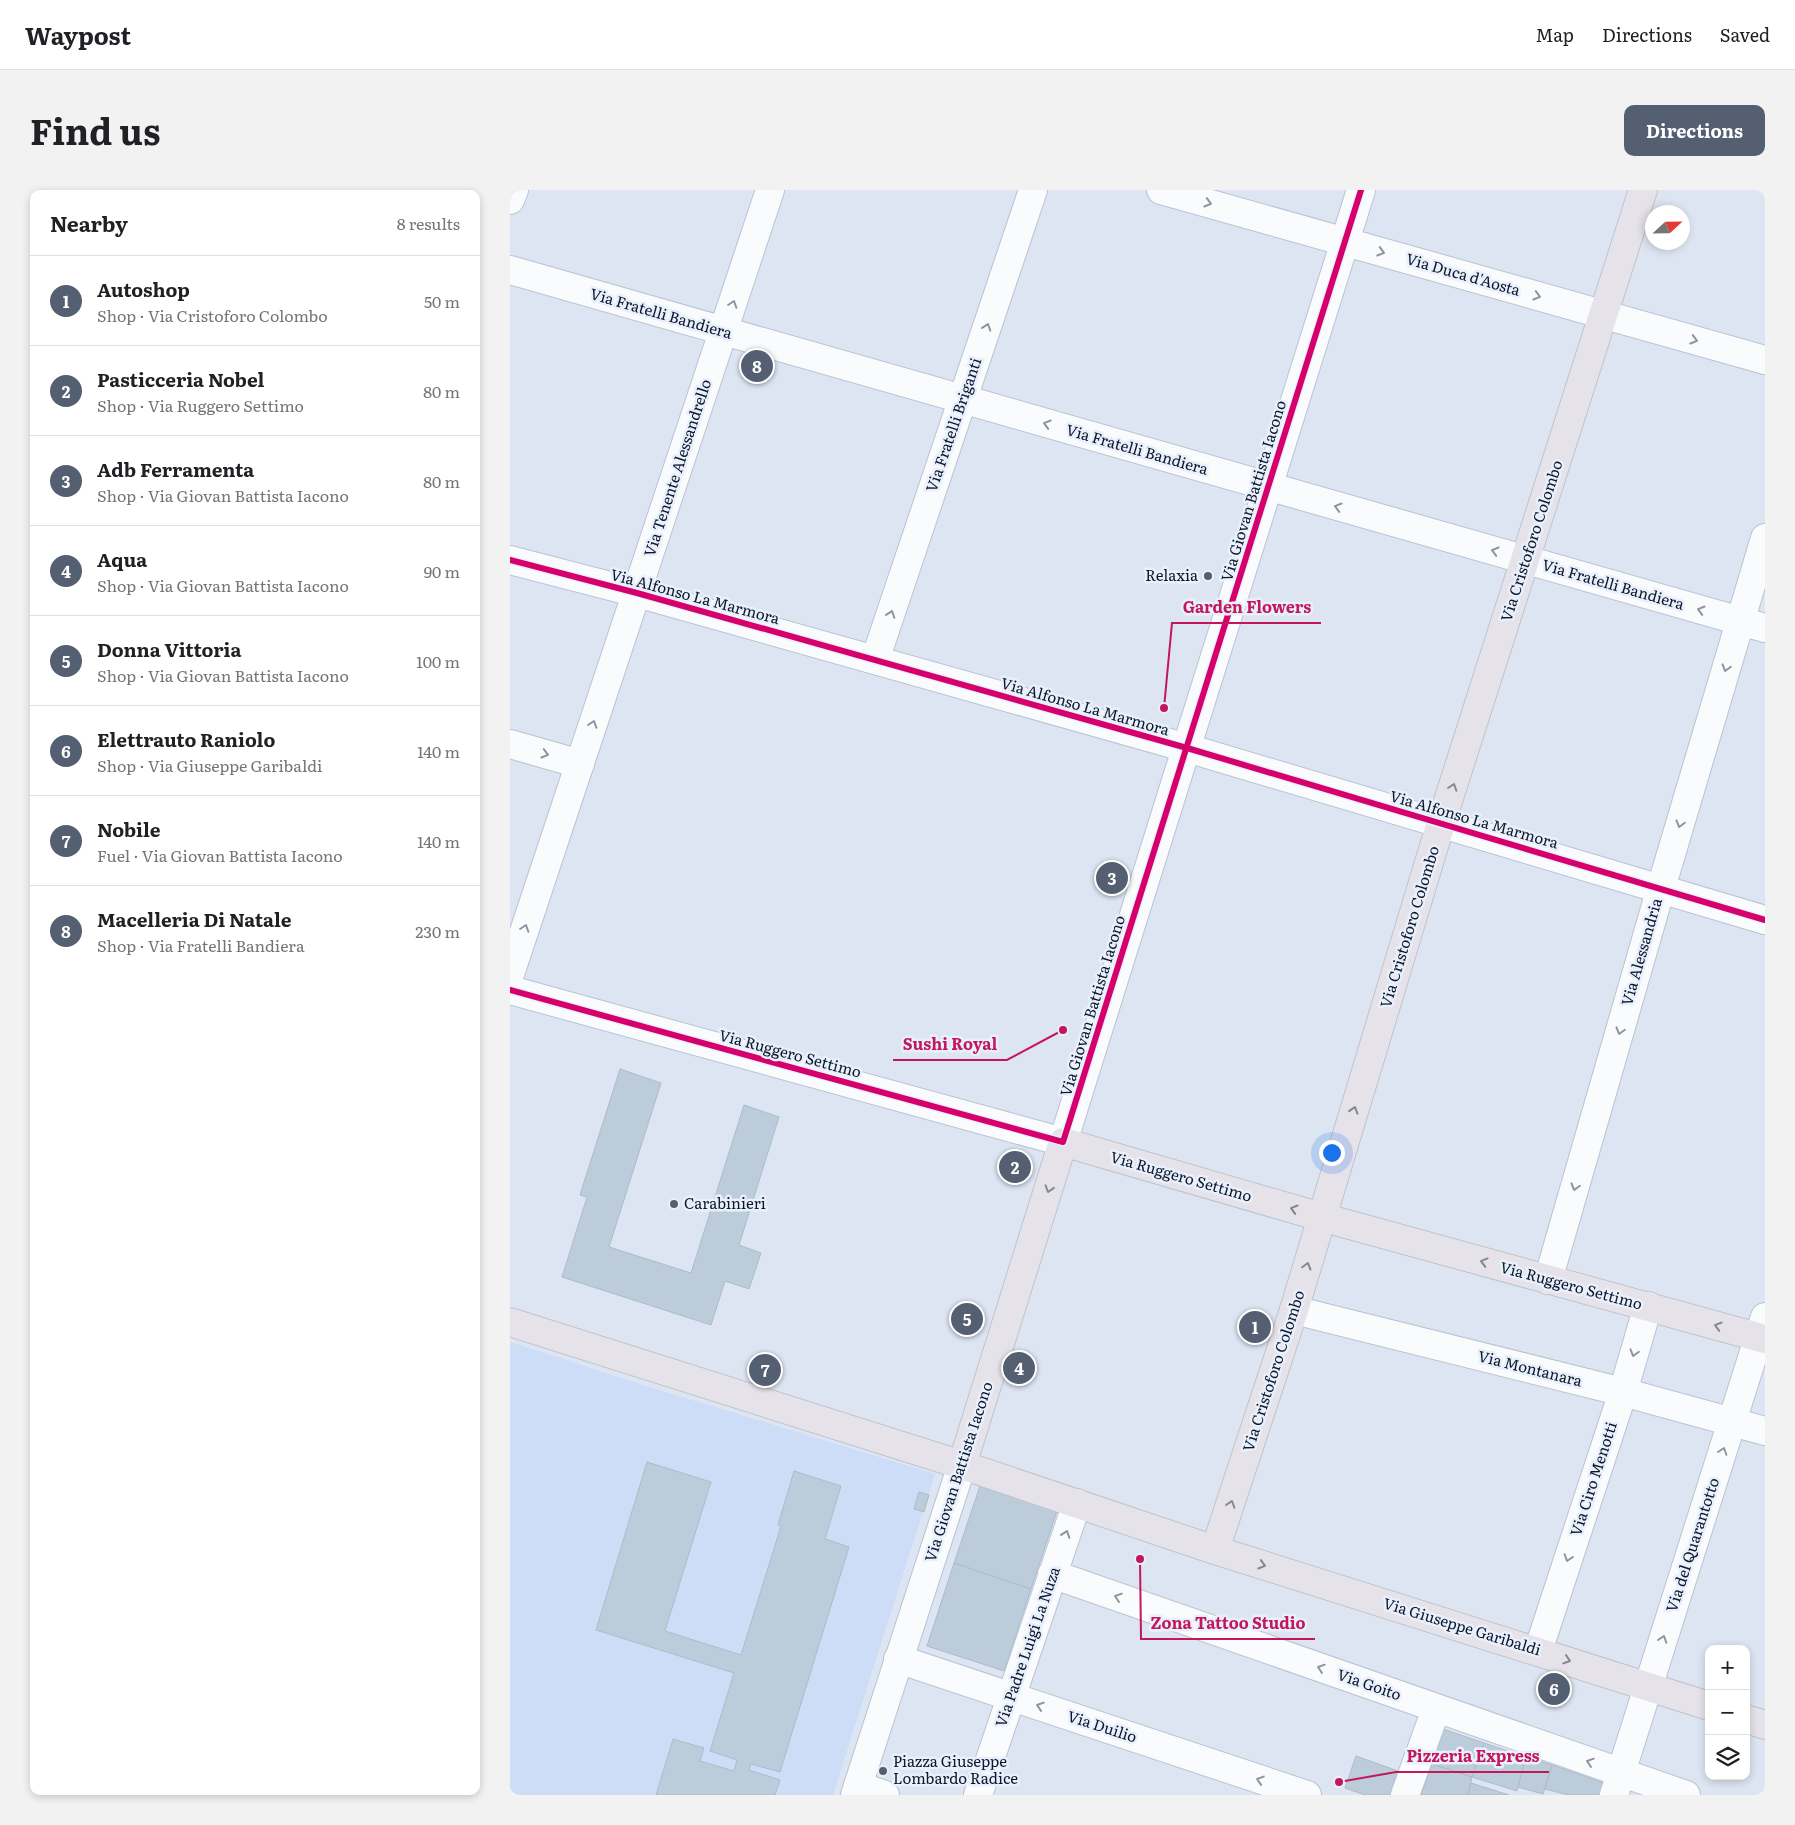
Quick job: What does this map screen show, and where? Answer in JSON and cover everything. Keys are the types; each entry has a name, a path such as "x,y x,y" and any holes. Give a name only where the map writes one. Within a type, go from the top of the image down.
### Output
{"main road":[{"name":"Via Cristoforo Colombo","path":"1215,1550 1294,1310 1441,823 1643,190"},
{"name":"Via Ruggero Settimo","path":"1063,1142 1321,1218 1548,1280 1648,1306 1763,1331"},
{"name":"Via Giovan Battista Iacono","path":"962,1465 1063,1142"},
{"name":"Via Giuseppe Garibaldi","path":"510,1322 962,1465 1215,1550 1538,1650 1705,1705"},
{"path":"1750,1720 1765,1725"}],"street":[{"path":"510,200 514,190"},
{"name":"Via Tenente Alessandrello","path":"510,974 770,190"},
{"name":"Via Fratelli Briganti","path":"876,660 1033,190"},
{"name":"Via Duca d'Aosta","path":"1161,190 1765,360"},
{"name":"Via Giovan Battista Iacono","path":"1063,1142 1361,190"},
{"name":"Via Fratelli Bandiera","path":"510,270 1752,625"},
{"name":"Via Alessandria","path":"1548,1280 1661,888 1752,625 1765,538"},
{"name":"Via Alfonso La Marmora","path":"510,560 637,593 1186,748 1765,920"},
{"path":"510,744 580,764"},
{"name":"Via Ruggero Settimo","path":"510,990 1063,1142"},
{"name":"Via Ciro Menotti","path":"1538,1650 1648,1306"},
{"name":"Via Montanara","path":"1294,1310 1622,1392 1765,1431"},
{"name":"Via del Quarantotto","path":"1618,1784 1763,1331"},
{"name":"Via Giovan Battista Iacono","path":"857,1790 962,1465"},
{"name":"Via Padre Luigi La Nuza","path":"979,1793 1077,1504"},
{"name":"Via Goito","path":"1052,1574 1436,1709 1618,1784 1671,1792"},
{"name":"Via Duilio","path":"898,1659 1307,1795"},
{"path":"1405,1795 1436,1709"},
{"path":"857,1790 885,1795"}],"shaded area":[{"path":"510,1342 659,1390 935,1474 833,1795 510,1795"}],"building":[{"path":"620,1069 661,1083 609,1247 691,1273 744,1105 779,1117 739,1245 761,1253 749,1289 725,1281 711,1325 562,1277 587,1197 580,1195"},
{"path":"647,1462 711,1482 665,1631 741,1655 781,1526 778,1525 794,1471 841,1486 825,1539 849,1547 780,1772 751,1764 749,1770 780,1780 775,1795 656,1795 673,1739 704,1748 700,1761 734,1771 737,1760 710,1751 734,1673 596,1630"},
{"path":"980,1486 1057,1511 1031,1589 954,1563"},
{"path":"919,1492 929,1495 924,1512 914,1509"},
{"path":"954,1563 1031,1589 1004,1671 927,1646"},
{"path":"1443,1729 1484,1743 1472,1777 1432,1764"},
{"path":"1484,1743 1526,1757 1517,1791 1472,1777"},
{"path":"1356,1756 1398,1771 1390,1795 1365,1795 1345,1788"},
{"path":"1526,1757 1552,1765 1543,1794 1518,1787"},
{"path":"1432,1764 1472,1777 1468,1795 1421,1795"},
{"path":"1552,1765 1604,1783 1600,1795 1568,1795 1545,1789"},
{"path":"1471,1783 1509,1795 1468,1795"}],"cycle path":[{"path":"510,990 1063,1142 1361,190"},
{"path":"510,560 637,593 1187,748 1765,920"}],"place":[{"name":"Macelleria Di Natale","path":"757,366"},
{"name":"Relaxia","path":"1208,576"},
{"name":"Garden Flowers","path":"1164,708"},
{"name":"Adb Ferramenta","path":"1112,878"},
{"name":"Sushi Royal","path":"1063,1030"},
{"name":"Pasticceria Nobel","path":"1015,1167"},
{"name":"Carabinieri","path":"674,1204"},
{"name":"Donna Vittoria","path":"967,1319"},
{"name":"Autoshop","path":"1255,1327"},
{"name":"Aqua","path":"1019,1368"},
{"name":"Nobile","path":"765,1370"},
{"name":"Zona Tattoo Studio","path":"1140,1559"},
{"name":"Elettrauto Raniolo","path":"1554,1689"},
{"name":"Piazza Giuseppe Lombardo Radice","path":"883,1771"},
{"name":"Pizzeria Express","path":"1339,1782"}]}
